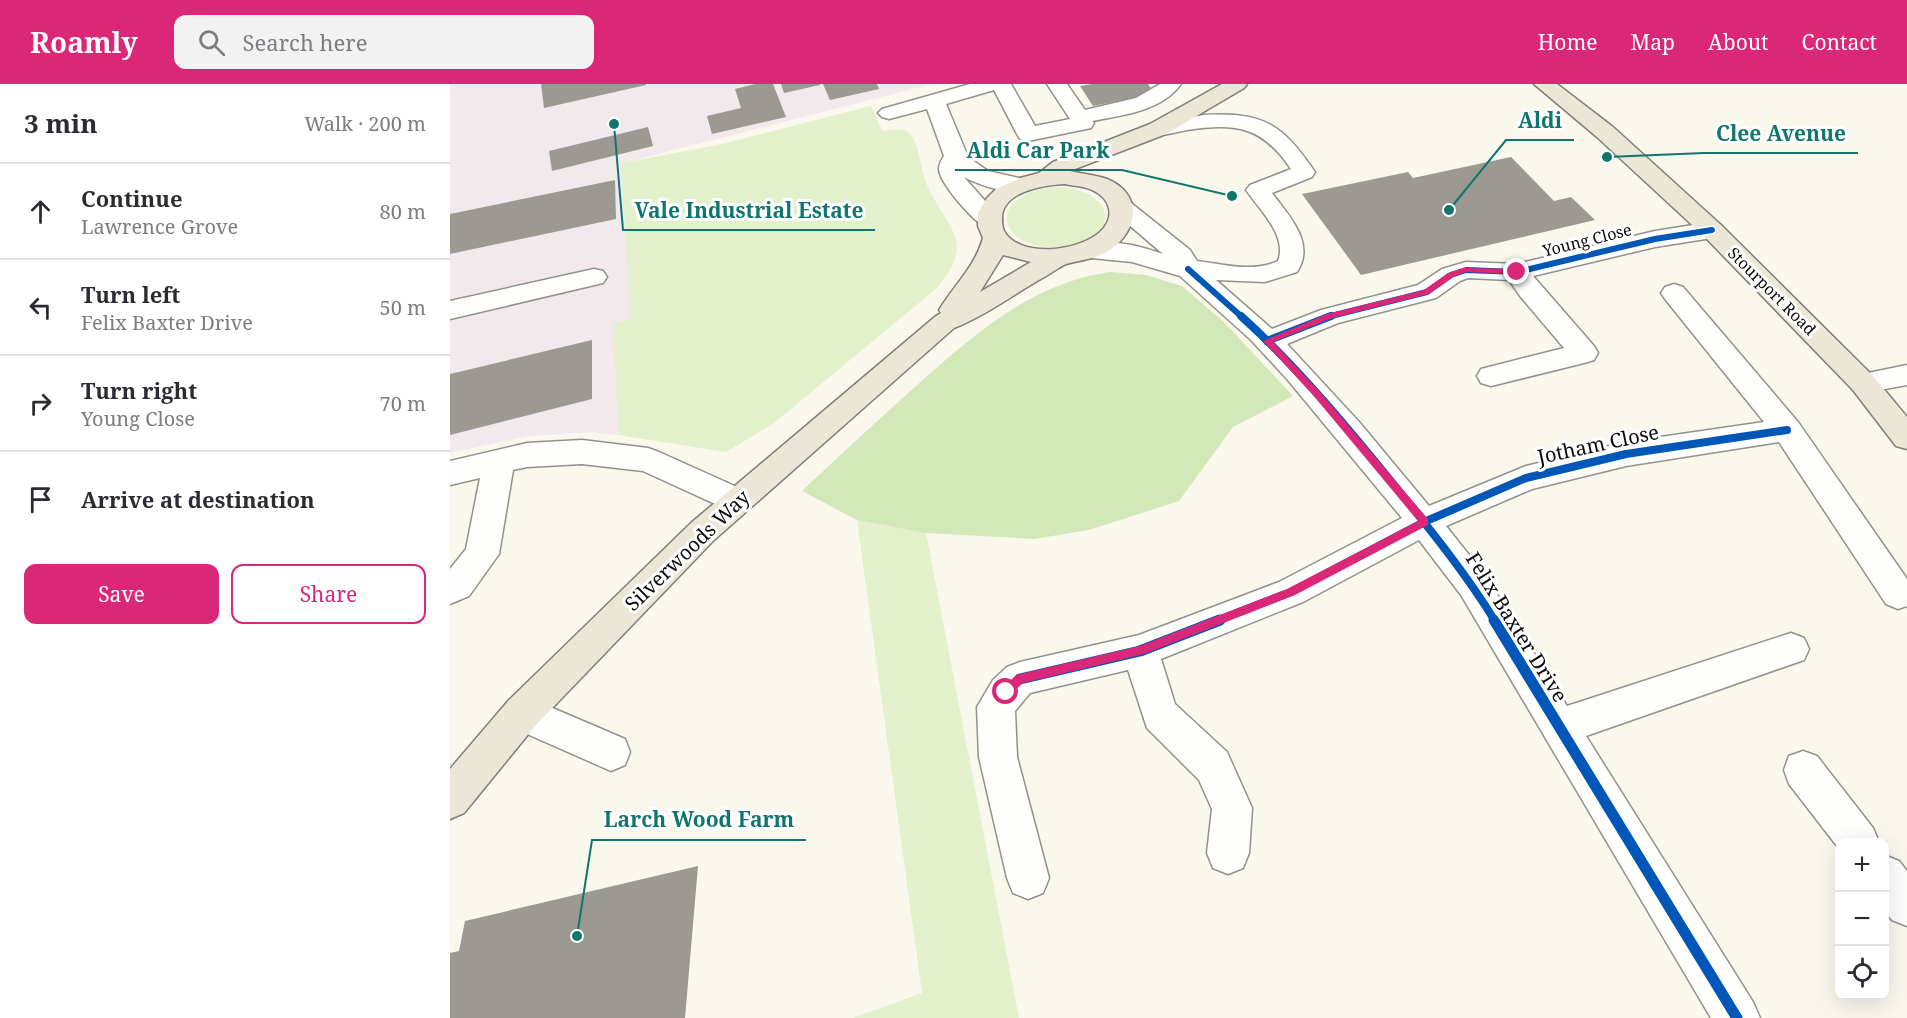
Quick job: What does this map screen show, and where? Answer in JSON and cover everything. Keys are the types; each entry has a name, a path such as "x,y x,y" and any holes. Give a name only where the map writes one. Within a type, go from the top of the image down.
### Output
{"main road":[{"name":"Stourport Road","path":"1544,84 1605,132 1712,230 1863,383 1907,438"},
{"path":"1158,129 1138,147 1120,184 1124,215 1119,228 1108,241 1090,251 1059,258 1021,253 1002,244 993,228 998,200 1061,167 1158,129 1232,85"},
{"path":"1031,182 1065,177 1120,184"},
{"name":"Silverwoods Way","path":"945,322 953,308 982,272 992,254 993,228"},
{"name":"Silverwoods Way","path":"450,799 522,713 702,532 945,322 965,314 1007,286 1059,258"}],"street":[{"path":"889,113 993,84"},
{"path":"1001,84 1029,134 1083,123 1058,84"},
{"path":"1080,117 1143,103 1166,91 1171,84"},
{"path":"934,100 954,157 963,167 978,177 1031,182"},
{"path":"1090,251 1115,250 1140,255 1169,267 1251,275 1275,272 1288,267 1294,255 1291,241 1258,190 1304,172 1283,143 1259,128 1217,121 1158,129"},
{"path":"954,157 950,168 953,175 993,228"},
{"name":"Felix Baxter Drive","path":"1120,184 1181,256 1188,269 1268,341 1316,393 1425,522 1473,585 1737,1018"},
{"name":"Young Close","path":"1268,341 1330,316 1427,292 1451,275 1466,270 1517,272 1654,239 1712,230"},
{"path":"1491,376 1584,353 1529,290 1517,272"},
{"path":"450,310 594,277"},
{"path":"1674,293 1787,430 1898,594"},
{"path":"1863,383 1907,375"},
{"name":"Jotham Close","path":"1028,878 998,757 996,707 1006,692 1020,679 1140,651 1291,592 1425,522 1526,478 1626,454 1787,430"},
{"path":"450,473 527,455 582,452 648,460 737,501"},
{"path":"450,589 457,586 482,554 499,461"},
{"path":"1559,727 1791,649"},
{"path":"1140,651 1160,715 1213,766 1232,808 1228,853"},
{"path":"522,713 611,752"},
{"path":"1803,770 1855,838"},
{"path":"1889,882 1907,905"}],"shaded area":[{"path":"450,84 932,84 623,163 630,319 613,323 618,435 594,432 528,436 450,453"}],"green space":[{"path":"871,106 882,131 903,130 912,137 918,150 927,185 954,235 957,246 955,258 937,288 774,423 726,452 618,435 613,323 630,319 622,163 718,145"},
{"path":"1053,187 1072,188 1087,193 1098,201 1104,210 1105,220 1100,230 1088,239 1070,245 1047,247 1029,243 1016,235 1008,225 1008,213 1014,202 1029,193"},
{"path":"1110,272 1146,275 1182,286 1225,323 1293,396 1233,427 1179,501 1089,530 1034,539 926,533 857,520 802,491 873,425 982,330 1029,299 1055,287 1081,278"},
{"path":"857,520 926,533 1019,1018 853,1018 922,993"}],"building":[{"path":"541,84 646,84 646,85 544,108"},
{"path":"755,84 773,84 786,117 712,134 707,116 741,108 735,89"},
{"path":"781,84 820,84 820,85 784,93"},
{"path":"823,84 877,84 879,89 830,100"},
{"path":"1148,84 1155,94 1093,106 1080,86"},
{"path":"648,127 653,146 552,171 549,151"},
{"path":"1511,157 1554,201 1571,197 1595,220 1361,275 1302,194 1408,172 1413,178"},
{"path":"615,180 616,219 450,254 450,214"},
{"path":"592,340 592,399 450,435 450,374"},
{"path":"698,866 685,1018 450,1018 450,953 459,951 465,921"}],"cycle path":[{"path":"1267,341 1330,316 1427,292 1451,275 1466,270 1517,272 1655,239 1712,230"},
{"path":"1188,269 1260,333 1324,401 1375,461 1473,585 1737,1018"},
{"path":"1020,679 1140,651 1291,592 1424,522 1526,478 1626,454 1787,430"}],"place":[{"name":"Vale Industrial Estate","path":"614,124"},
{"name":"Clee Avenue","path":"1607,157"},
{"name":"Aldi Car Park","path":"1232,196"},
{"name":"Aldi","path":"1449,210"},
{"name":"Larch Wood Farm","path":"577,936"}],"route":[{"path":"1006,692 1020,679 1140,651 1291,592 1425,522 1316,393 1268,341 1330,316 1427,292 1451,275 1466,270 1517,272"}]}
